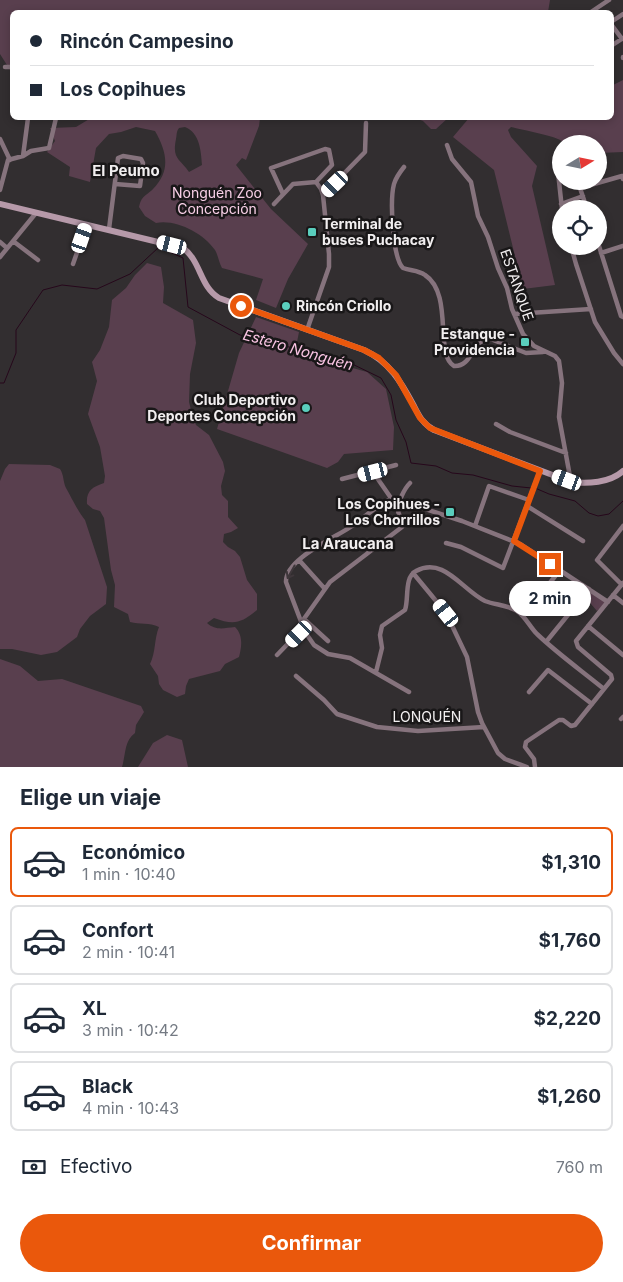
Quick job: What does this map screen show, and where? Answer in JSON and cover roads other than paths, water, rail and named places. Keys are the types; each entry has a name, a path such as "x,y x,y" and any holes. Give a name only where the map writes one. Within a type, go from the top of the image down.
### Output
{"main road":[{"path":"0,204 183,248 192,257 205,284 215,296 364,350 384,361 396,375 420,418 430,428 571,482 606,479 617,476 623,471"}],"street":[{"path":"594,10 609,0"},
{"path":"614,27 622,39"},
{"path":"5,67 10,67"},
{"path":"23,156 28,120"},
{"path":"0,161 8,162 34,150 49,148 56,120"},
{"path":"323,195 365,152 366,123"},
{"path":"0,140 8,162 0,190"},
{"name":"ESTANQUE","path":"447,145 452,159 471,182 478,216 505,284 520,330 528,341 544,352 555,356 559,361 562,382 559,417 571,482"},
{"path":"283,194 271,168 327,149 329,150 332,165 316,182"},
{"path":"109,229 118,158 123,156 141,159 143,163 140,186 115,184"},
{"path":"404,167 395,180 393,187 392,211 396,256 403,268 424,274 435,286 442,306 445,351 449,362 454,366 462,365 467,361 479,342 488,338 526,353 544,352"},
{"path":"584,200 580,188 622,178"},
{"path":"274,204 297,182 316,182 322,188 329,267 307,330"},
{"path":"575,200 583,196"},
{"path":"0,257 36,213"},
{"path":"73,264 86,224"},
{"path":"13,241 38,260"},
{"path":"0,242 7,248"},
{"path":"607,251 623,246"},
{"path":"574,255 598,327 623,364"},
{"path":"602,255 622,317"},
{"path":"514,314 591,309"},
{"path":"496,424 510,432 566,453"},
{"path":"342,480 396,465"},
{"path":"446,543 461,547 503,568 540,471"},
{"path":"373,472 391,498 514,541 608,602"},
{"path":"409,692 350,658 322,652 311,641 303,628 303,621 330,582 343,570 376,548 402,527 404,521 398,511 405,490 410,483"},
{"path":"475,526 489,486 529,500"},
{"path":"328,641 303,621 288,591 286,578 299,560 312,550 352,526 391,498"},
{"path":"527,506 583,541"},
{"path":"535,767 534,759 525,747 526,742 559,720 564,721 570,726 575,725 612,680 612,676 577,644 578,638 622,584 596,560 623,526"},
{"path":"299,560 325,589"},
{"path":"376,672 382,648 380,630 384,624 405,610 413,573 430,568 446,571 478,597 491,603 517,610 546,642 604,690"},
{"path":"545,589 560,570"},
{"path":"413,573 446,613 468,659 475,700 484,727 502,757 527,767"},
{"path":"546,642 589,589"},
{"path":"613,595 623,603"},
{"path":"588,626 623,655"},
{"path":"278,655 303,628"},
{"path":"529,692 548,670 592,704"},
{"name":"LONQUÉN","path":"296,676 327,702 337,714 377,727 418,731 484,727"}],"waterway":[{"name":"Estero Nonguén","path":"0,383 4,383 16,353 16,330 43,290 62,285 97,289 130,274 159,247 183,258 188,307 240,335 346,361 381,378 391,395 396,420 406,442 411,463 436,466 452,473 473,475 512,486 531,488"},
{"name":"Estero Nonguén","path":"535,488 575,501 589,513 598,516 609,514 623,501"}],"place":[{"name":"Terminal de buses Puchacay","path":"312,232"},
{"name":"Rincón Criollo","path":"286,306"},
{"name":"Estanque - Providencia","path":"525,342"},
{"name":"Club Deportivo Deportes Concepción","path":"306,408"},
{"name":"Los Copihues - Los Chorrillos","path":"450,512"}],"district":[{"name":"El Peumo","path":"126,171"},
{"name":"La Araucana","path":"348,544"}],"park label":[{"name":"Nonguén Zoo Concepción","path":"217,202"}]}
